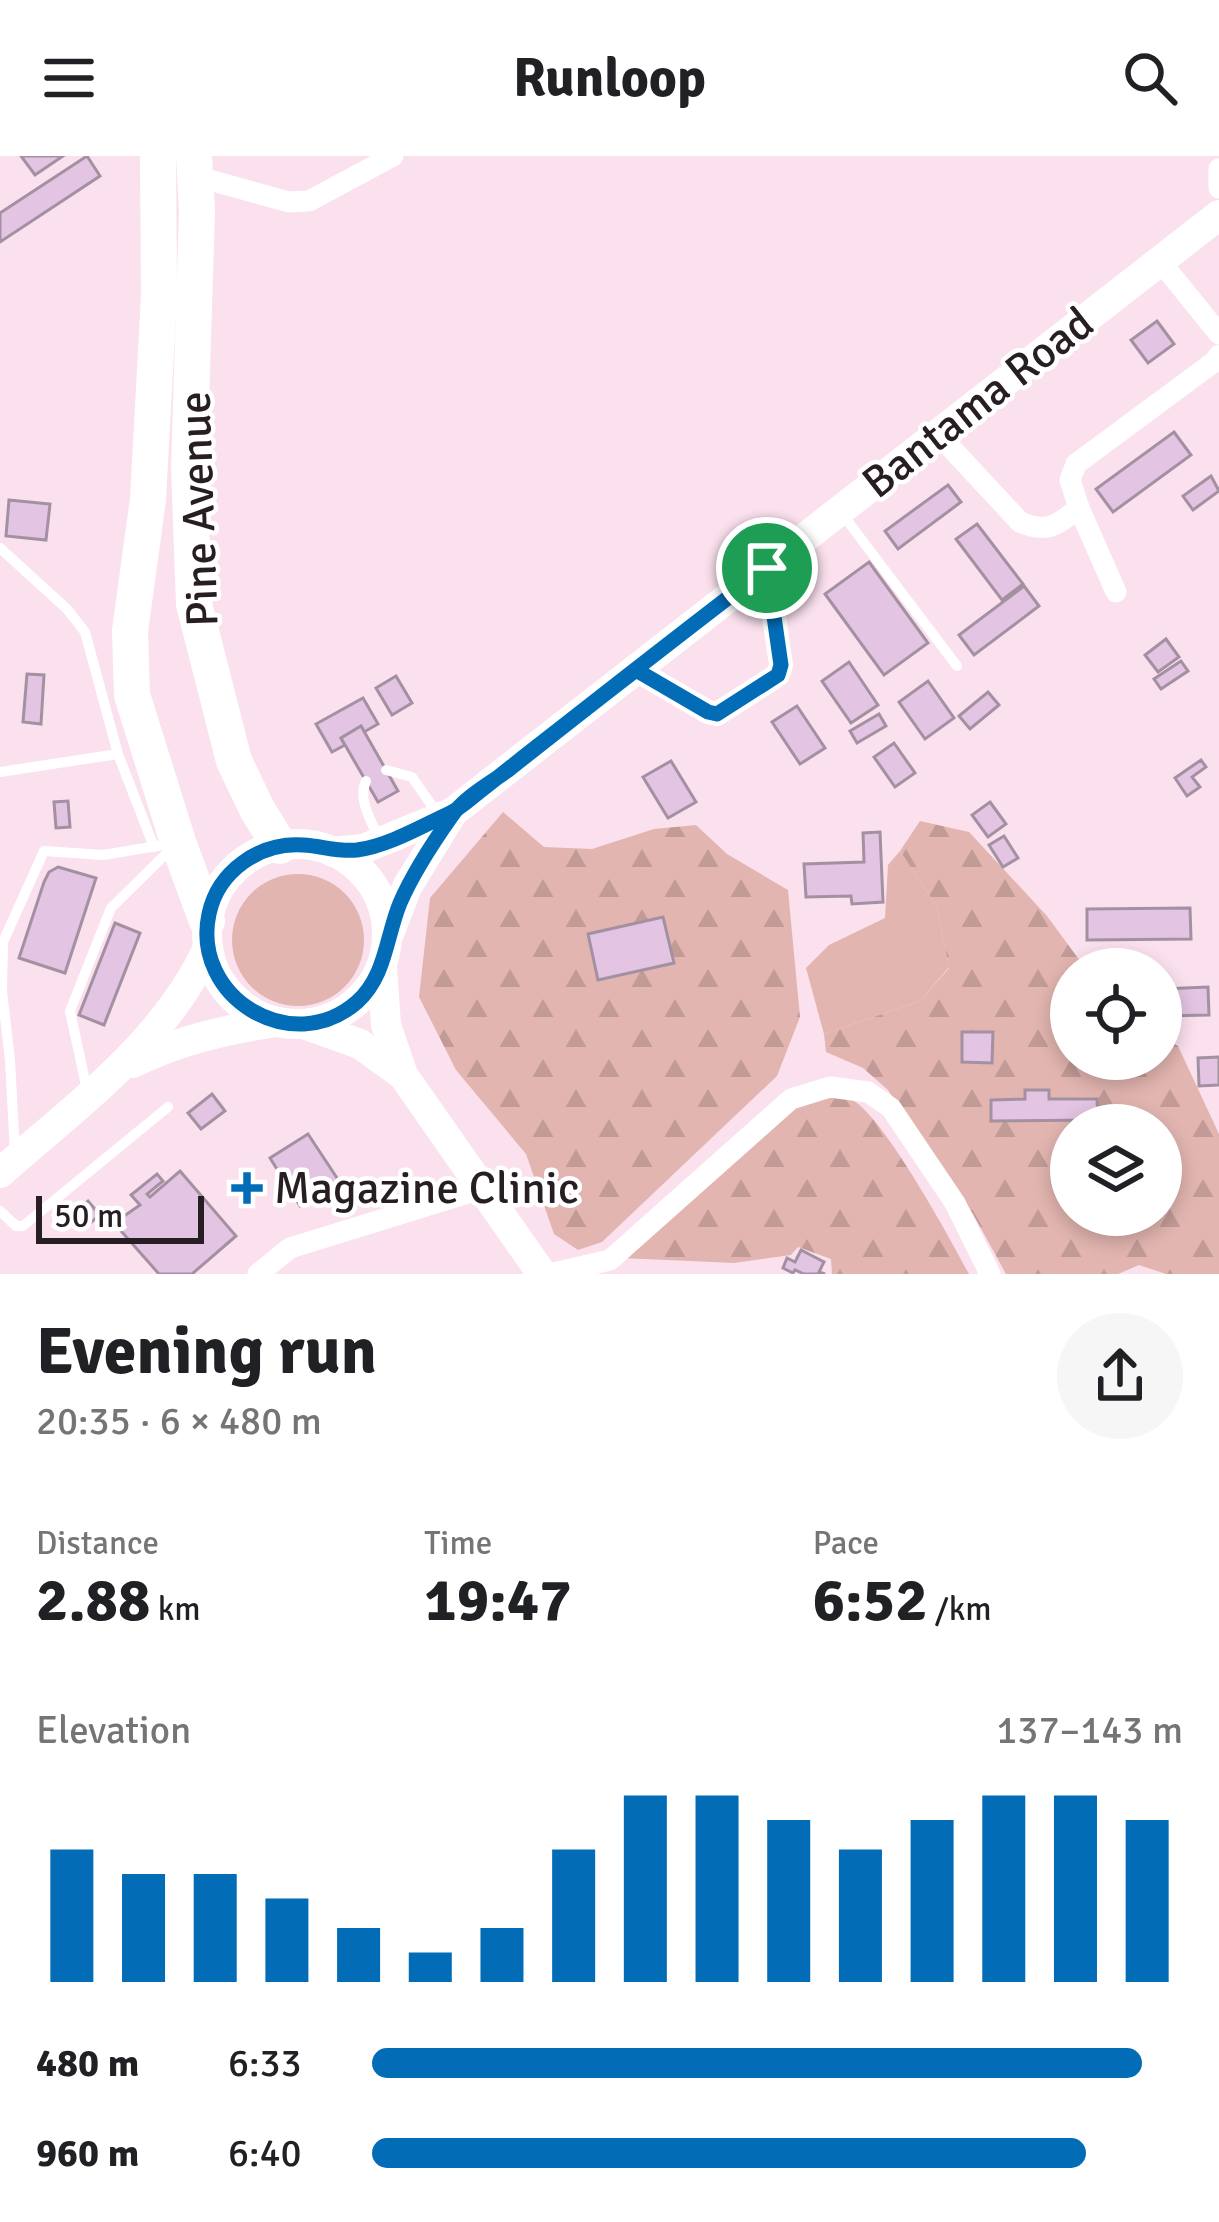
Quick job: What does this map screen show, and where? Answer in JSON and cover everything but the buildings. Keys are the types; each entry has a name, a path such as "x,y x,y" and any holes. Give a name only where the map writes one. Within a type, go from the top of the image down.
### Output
{"main road":[{"path":"158,156 159,296 148,499 130,653 132,695 166,844 226,990 249,1010 360,1044 404,1075"},
{"name":"Pine Avenue","path":"194,166 197,211 189,467 194,604 234,761 280,846"},
{"name":"Bantama Road","path":"446,814 1219,214"},
{"path":"333,852 363,849 446,814"},
{"path":"117,1071 184,1042 238,1028 332,1017 358,1001 376,978 407,887 446,814"},
{"path":"8,1166 117,1071 172,1010 196,975 211,905 226,878 250,857 280,846 307,845 333,852 359,869 378,893 384,908 386,1025 404,1075 546,1274"}],"street":[{"path":"194,166 289,202 309,201 393,156"},
{"path":"1219,169 1219,188"},
{"path":"1160,261 1219,334"},
{"path":"1116,592 1070,480 1076,464 1219,355"},
{"path":"938,434 1020,522 1036,529 1058,525 1079,508"},
{"path":"546,1274 610,1260 791,1100 830,1087 868,1092 891,1108 955,1203 990,1274"},
{"path":"258,1274 290,1248 481,1189"}],"lane":[{"path":"840,511 957,666"},
{"path":"0,548 67,609 85,632 118,754 166,844"},
{"path":"636,670 717,714 778,675 781,665 767,568"},
{"path":"0,772 118,754"},
{"path":"386,770 412,777 446,814"},
{"path":"366,781 363,799 380,843"},
{"path":"88,1096 70,1011 111,908 166,844"},
{"path":"8,1166 10,1060 2,991 3,942 44,851 104,855 166,844"},
{"path":"0,1211 16,1226 23,1226 168,1106"}],"green space":[{"path":"503,812 544,847 592,849 654,829 696,825 727,854 788,890 800,1017 777,1076 602,1242 578,1250 554,1234 526,1154 456,1070 419,997 430,898"},
{"path":"920,821 969,832 1071,948 1050,948 1050,1080 1182,1080 1182,1055 1219,1134 1219,1274 1166,1274 1139,1265 1118,1274 1006,1274 973,1214 888,1090 863,1068 826,1052 824,1034 920,1001 949,968 937,907 900,851"},
{"path":"900,851 937,907 949,967 920,1001 824,1034 806,968 829,945 885,918 888,865"},
{"path":"298,874 323,879 345,893 359,915 364,940 359,965 345,987 323,1001 298,1006 273,1001 251,987 237,965 232,940 237,915 251,893 273,879"},
{"path":"822,1097 850,1099 879,1127 969,1274 832,1274 831,1259 798,1247 791,1255 734,1263 621,1258 796,1105"}],"place":[{"name":"Magazine Clinic","path":"247,1188"}],"route":[{"path":"767,568 453,812 363,849 333,852 307,845 280,846 237,866 218,891 207,921 212,963 226,990 249,1010 278,1022 304,1024 346,1010 376,978 407,887 453,812 636,670 717,714 778,675 781,665 767,568"}]}
